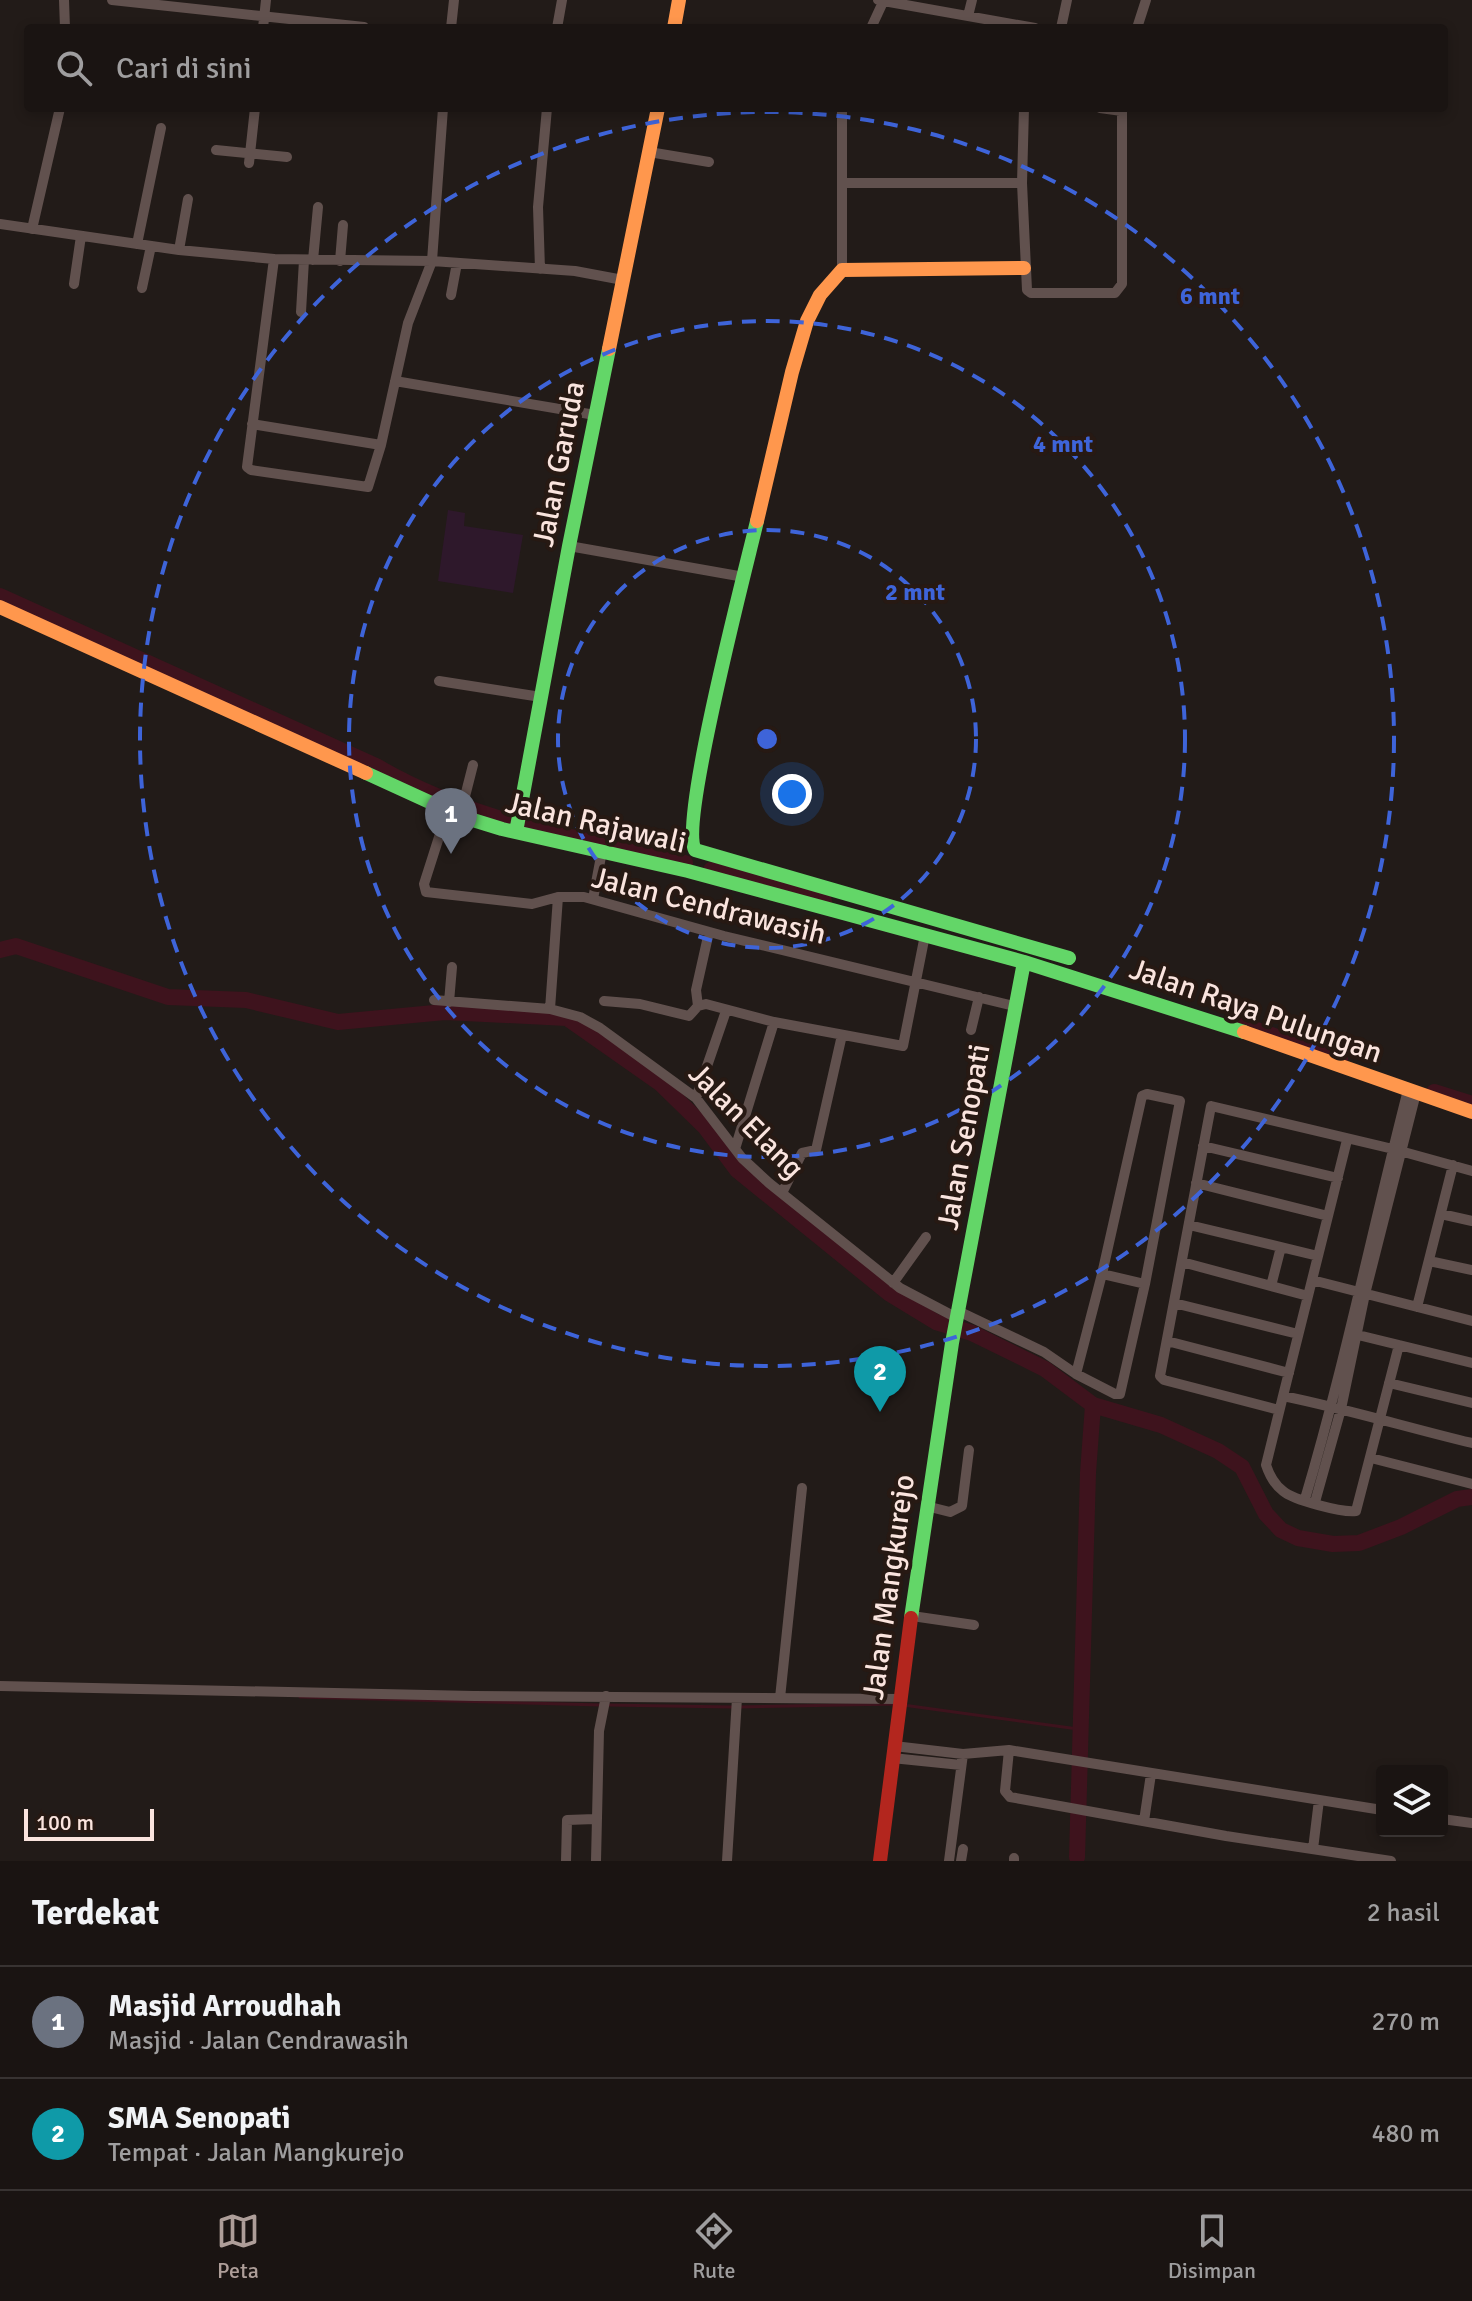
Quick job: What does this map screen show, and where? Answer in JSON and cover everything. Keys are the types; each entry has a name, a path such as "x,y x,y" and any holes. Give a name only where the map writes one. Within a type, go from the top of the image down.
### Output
{"street":[{"path":"64,0 65,24"},
{"path":"112,0 264,22 304,24"},
{"path":"264,22 266,0"},
{"path":"451,24 454,0"},
{"path":"558,24 562,0"},
{"path":"675,24 679,0"},
{"path":"968,16 972,0"},
{"path":"1062,24 1067,0"},
{"path":"1138,24 1146,0"},
{"path":"873,24 882,1 1013,24"},
{"path":"32,229 59,112"},
{"path":"249,158 255,112"},
{"path":"274,259 247,467 265,473 364,488 371,485 408,323 432,261 443,112"},
{"path":"540,269 538,207 547,112"},
{"name":"Jalan Garuda","path":"518,824 569,546 657,112"},
{"path":"842,112 842,270"},
{"path":"1024,112 1024,268 1025,286 1031,293 1115,293 1120,290 1122,112"},
{"path":"137,244 161,128"},
{"path":"216,150 249,158 287,157"},
{"path":"649,152 709,162"},
{"path":"843,183 1022,183"},
{"path":"179,250 188,199"},
{"path":"301,312 318,207"},
{"path":"0,224 179,250 274,259 432,261 575,271 623,280"},
{"path":"340,261 343,225"},
{"path":"74,284 81,236"},
{"path":"142,288 151,246"},
{"path":"451,295 457,263"},
{"path":"1024,268 858,267 842,270 820,295 807,321 792,372 709,726 695,802 692,847 1069,958"},
{"path":"395,381 595,415"},
{"path":"252,424 381,445"},
{"path":"569,546 744,577"},
{"name":"Jalan Rajawali","path":"0,607 459,809 602,851 1024,962"},
{"path":"439,681 541,697"},
{"path":"459,809 473,765"},
{"name":"Jalan Cendrawasih","path":"459,809 424,884 426,892 532,904 558,897 578,896 709,932 1014,1006"},
{"path":"593,899 602,851"},
{"path":"550,1009 558,897"},
{"path":"698,1006 696,990 709,932"},
{"path":"604,1001 640,1004 689,1016 698,1006 706,1004 774,1022 889,1045 905,1045 925,935"},
{"name":"Jalan Senopati","path":"957,1317 1024,962"},
{"name":"Jalan Raya Pulungan","path":"1024,962 1214,1022 1472,1112"},
{"path":"449,1002 452,967"},
{"path":"971,1030 979,997"},
{"name":"Jalan Elang","path":"434,1000 550,1009 580,1017 600,1028 696,1098 750,1167 893,1283 957,1317 1044,1352 1076,1374 1115,1394 1122,1392 1145,1284"},
{"path":"696,1098 726,1011"},
{"path":"735,1149 774,1022"},
{"path":"782,1193 802,1153 816,1150 842,1035"},
{"path":"1337,1408 1361,1293 1412,1091"},
{"path":"1076,1374 1142,1096 1147,1094 1180,1101 1145,1284 1102,1274"},
{"path":"1279,1410 1161,1379 1210,1108 1213,1106 1397,1150 1472,1171"},
{"path":"1347,1140 1266,1467 1285,1493 1325,1507 1356,1511 1399,1345"},
{"path":"1203,1146 1338,1178"},
{"path":"1417,1307 1453,1165"},
{"path":"1196,1183 1328,1216"},
{"path":"1441,1214 1472,1221"},
{"path":"1189,1225 1318,1256"},
{"path":"893,1283 926,1237"},
{"path":"1271,1286 1281,1247"},
{"path":"1429,1261 1472,1270"},
{"path":"1182,1262 1308,1296"},
{"path":"1312,1280 1472,1321"},
{"path":"1310,1501 1358,1335 1361,1293"},
{"path":"1174,1303 1298,1334"},
{"name":"Jalan Mangkurejo","path":"880,1861 926,1506 957,1317"},
{"path":"1358,1335 1472,1363"},
{"path":"1167,1341 1289,1373"},
{"path":"1389,1383 1472,1403"},
{"path":"1283,1396 1472,1443"},
{"path":"926,1506 950,1512 962,1506 969,1450"},
{"path":"1371,1458 1472,1484"},
{"path":"780,1698 802,1488"},
{"path":"912,1616 974,1625"},
{"path":"0,1686 605,1701 736,1703 780,1698 899,1705"},
{"path":"596,1861 599,1731 605,1701"},
{"path":"727,1861 736,1703"},
{"path":"893,1752 962,1759 1009,1750 1376,1809"},
{"path":"1009,1750 1006,1795 1068,1809 1391,1861"},
{"path":"949,1861 962,1759"},
{"path":"1144,1821 1151,1774"},
{"path":"1313,1849 1319,1800"},
{"path":"566,1861 567,1820 595,1819"},
{"path":"1448,1820 1472,1823"},
{"path":"961,1861 963,1849"}],"shaded area":[{"path":"448,510 465,513 464,526 523,535 513,593 438,581"}],"waterway":[{"path":"0,596 449,801 526,826 685,863"},
{"path":"711,870 824,901"},
{"path":"0,950 16,946 168,997 246,1000 338,1022 445,1012 567,1018 661,1084 705,1127 737,1170 890,1294 936,1322 972,1333 1045,1369 1093,1405 1161,1425 1218,1451 1242,1467 1266,1514 1281,1530 1298,1538 1333,1544 1359,1543 1401,1527 1457,1499 1472,1497"},
{"path":"1234,1022 1340,1059"},
{"path":"1434,1092 1472,1104"},
{"path":"1077,1857 1088,1473 1093,1405"},
{"path":"300,1697 600,1705"},
{"path":"740,1707 896,1704"},
{"path":"608,1705 732,1707"},
{"path":"903,1705 1078,1729"}],"traffic: fast":[{"path":"516,832 609,349"},
{"path":"757,521 705,746 696,794 695,850 1069,958"},
{"path":"366,773 460,816 502,829 688,871 1024,962 1244,1032"},
{"path":"911,1618 952,1343 1024,962"}],"traffic: slow":[{"path":"675,24 679,0"},
{"path":"609,349 657,112"},
{"path":"757,521 807,321 820,295 842,270 1024,268"},
{"path":"0,607 366,773"},
{"path":"1244,1032 1472,1112"}],"traffic: jam":[{"path":"880,1861 911,1618"}],"place":[{"name":"Masjid Arroudhah","path":"451,854"},
{"name":"SMA Senopati","path":"880,1412"}]}
